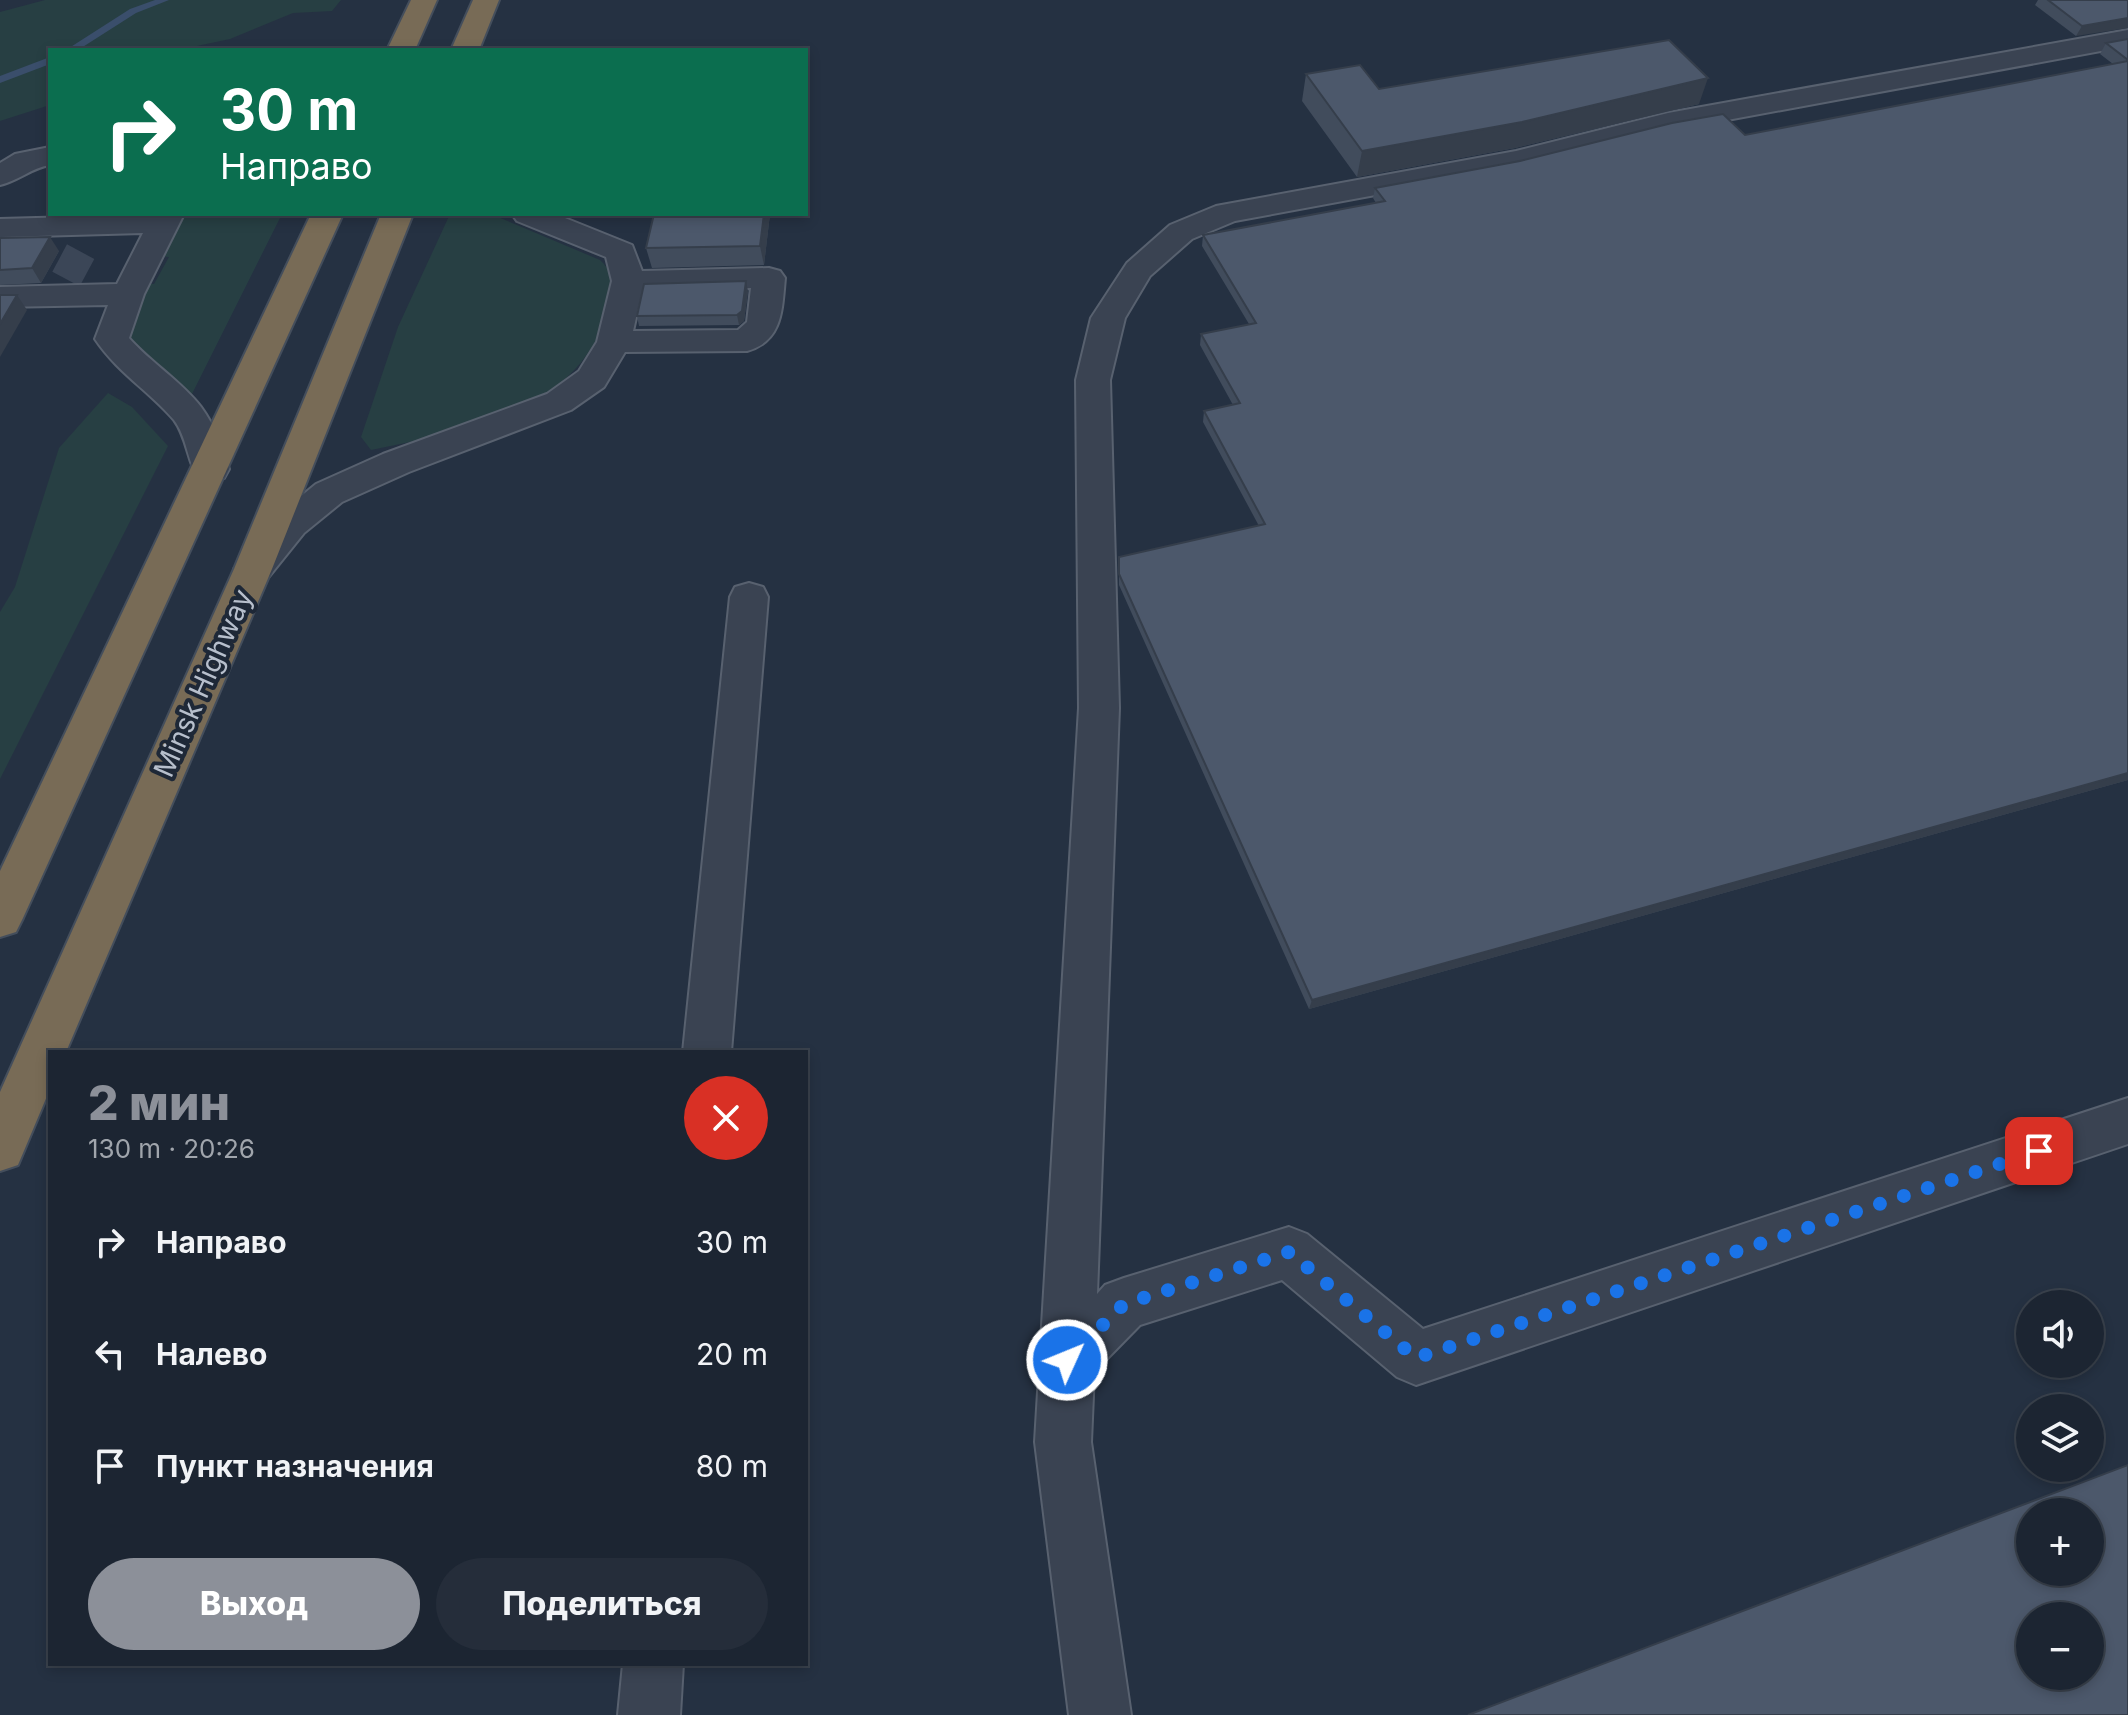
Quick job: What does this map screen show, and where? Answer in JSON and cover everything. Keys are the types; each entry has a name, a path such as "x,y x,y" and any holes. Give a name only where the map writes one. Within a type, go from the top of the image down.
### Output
{"highway":[{"path":"402,48 424,0"},
{"path":"466,48 486,0"},
{"path":"0,918 326,216"},
{"name":"Minsk Highway","path":"0,1148 253,569 396,216"}],"lane":[{"path":"1100,1715 1063,1442 1099,708 1093,380 1108,318 1138,270 1181,232 1227,213 1516,160 1668,122 2128,38"},
{"path":"0,176 26,160 48,156"},
{"path":"253,569 291,524 329,493 396,463 559,402 592,379 614,342 628,281 621,252 533,216"},
{"path":"166,218 128,294 112,339 136,367 187,413 202,438 211,469"},
{"path":"29,270 75,262 166,218"},
{"path":"5,236 29,270"},
{"path":"29,270 75,262 128,294"},
{"path":"614,342 661,312 712,311 661,312 628,281"},
{"path":"707,1050 749,597"},
{"path":"1067,1360 1124,1304 1289,1252 1416,1358 2128,1121"},
{"path":"649,1715 653,1666"}],"green space":[{"path":"45,0 341,0 332,11 293,13 230,39 187,48 48,48 48,106 0,121 0,12"},
{"path":"180,216 281,216 191,396 133,344 130,333 143,284 154,284 169,257 158,256"},
{"path":"449,216 496,216 600,260 613,279 607,314 591,348 569,375 542,396 510,413 476,425 371,450 361,437 398,327"},
{"path":"108,393 132,407 168,446 0,779 0,612 15,587 59,448"}],"building":[{"path":"2048,0 2128,0 2128,18 2082,26"},
{"path":"2128,39 2128,60 2106,43"},
{"path":"1669,40 1708,78 1522,122 1362,151 1306,74 1360,65 1379,89"},
{"path":"2128,61 2128,773 1312,1000 1119,574 1119,557 1265,524 1204,411 1240,403 1201,334 1256,323 1203,235 1385,201 1375,188 1520,161 1672,123 1723,114 1745,135"},
{"path":"654,216 764,216 760,246 646,248"},
{"path":"50,237 32,268 0,270 0,238"},
{"path":"746,281 742,311 737,315 637,316 644,284"},
{"path":"0,295 17,295 0,324"},
{"path":"2128,1465 2128,1715 1468,1715 2016,1507 2016,1586 2104,1586 2104,1498 2041,1498 2083,1482 2104,1482 2104,1474"}],"waterway":[{"path":"74,48 133,11 164,0"},
{"path":"0,80 48,61"}],"tunnel":[{"path":"66,279 81,251"}],"route":[{"path":"1067,1360 1124,1304 1289,1252 1416,1358 2039,1151"}]}
